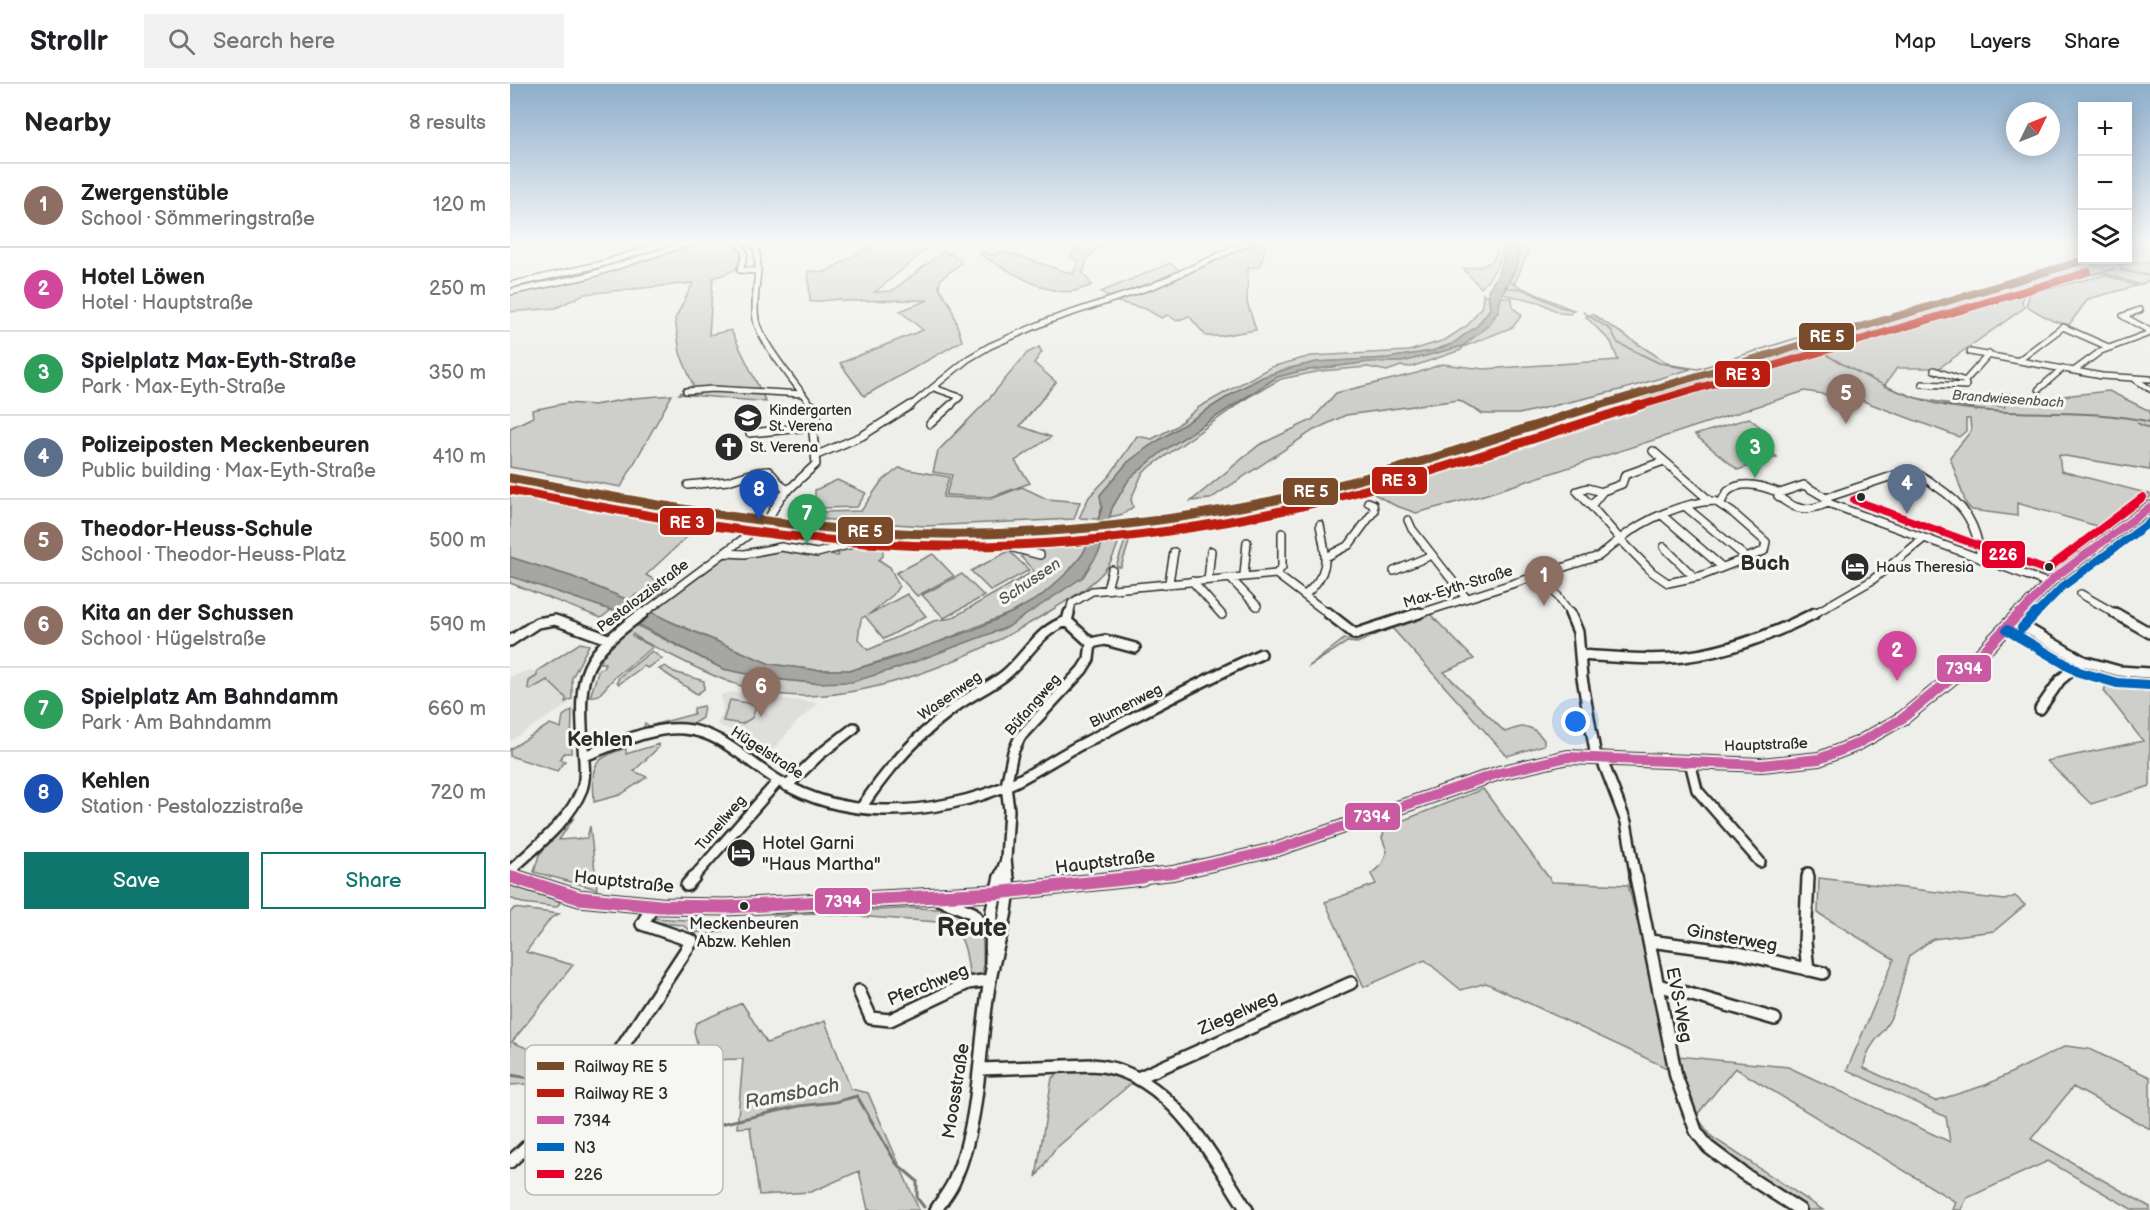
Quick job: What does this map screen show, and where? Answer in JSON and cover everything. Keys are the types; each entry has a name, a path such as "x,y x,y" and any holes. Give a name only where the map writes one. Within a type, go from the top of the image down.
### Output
{"main road":[{"name":"Hauptstraße","path":"510,876 579,898 654,905 726,907 1002,892 1173,873 1266,852 1379,816 1498,773 1568,757 1788,764 1819,759 1848,749 1903,718 1980,656 2048,584 2150,507"}],"street":[{"path":"756,295 756,322 774,354 817,417 814,428 817,455 840,447 860,436 934,388 967,360 989,346 1127,295"},
{"path":"2140,310 2123,316 2150,332"},
{"path":"2019,360 2063,327 2106,346"},
{"path":"2075,370 2088,357 2106,346 2150,332"},
{"path":"1971,352 2102,376 2150,379"},
{"path":"1922,384 1966,386 1965,381 1989,354"},
{"path":"2039,389 2063,368"},
{"path":"1934,370 1965,381"},
{"path":"2133,378 2150,389"},
{"path":"930,423 960,397 934,388"},
{"path":"686,391 713,389 803,394"},
{"path":"750,433 814,428"},
{"path":"1602,492 1587,488 1577,491 1659,579 1676,583 1764,551 1766,542 1720,504 1710,501 1653,451"},
{"name":"Pestalozzistraße","path":"510,871 573,804 584,780 581,699 583,678 587,665 595,652 611,637 764,522 789,490 816,464 817,455"},
{"path":"1591,506 1602,492 1622,484 1625,475 1664,461"},
{"path":"688,485 728,481 757,472 769,471 783,488 789,490"},
{"path":"1780,493 1783,500 1801,512 1811,511 1827,500 1907,471 1917,473 1968,512 1980,537 1981,559"},
{"path":"1720,504 1728,491 1745,485 1760,485 1780,493 1804,485 1827,500 1923,539 2048,584"},
{"name":"Max-Eyth-Straße","path":"1305,595 1355,634 1599,556 1645,522 1710,501"},
{"path":"1326,557 1349,545 1374,511 1373,504 1368,502"},
{"path":"1687,508 1747,558"},
{"path":"1663,516 1722,567"},
{"path":"1408,520 1412,529 1466,598"},
{"path":"1135,648 1104,640 1091,643 1067,621 1072,603 1092,591 1244,575 1276,574 1305,595 1318,585 1325,574 1326,557 1320,525"},
{"path":"1276,574 1282,567 1282,533"},
{"path":"725,553 745,554 781,547 817,553 872,539 1002,545 1040,555"},
{"path":"1580,655 1664,658 1709,653 1727,648 1797,621 1842,599 1894,564 1923,539"},
{"path":"1244,575 1247,542"},
{"path":"1664,546 1694,577"},
{"path":"1208,580 1210,551"},
{"path":"1169,582 1174,552"},
{"path":"1394,572 1432,555"},
{"path":"1107,589 1112,570"},
{"name":"EVS-Weg","path":"1543,575 1570,613 1578,632 1589,729 1626,822 1676,1076 1696,1131 1708,1147 1744,1174 1800,1210"},
{"path":"1230,578 1257,606"},
{"path":"1192,581 1222,615"},
{"path":"2081,594 2150,633"},
{"path":"510,641 537,624 555,620 611,637"},
{"path":"2013,620 2083,661 2119,671 2150,673"},
{"name":"Wasenweg","path":"861,808 880,779 916,737 957,705 1006,674 1042,632 1054,623 1067,621"},
{"name":"Büfangweg","path":"1002,892 996,882 1006,859 1009,810 1006,786 1013,752 1020,737 1082,670 1089,659 1091,643"},
{"name":"Blumenweg","path":"1006,786 1046,762 1217,674 1261,654"},
{"path":"2040,709 2060,680 2083,661"},
{"name":"Tunellweg","path":"687,885 783,784 854,728"},
{"name":"Hügelstraße","path":"584,756 665,731 697,730 732,745 783,784 822,803 901,810 943,804 1006,786"},
{"path":"1690,762 1697,790 1760,862"},
{"path":"1808,873 1805,942 1808,970"},
{"name":"Moosstraße","path":"991,975 988,933 1002,892"},
{"name":"Moosstraße","path":"936,1210 955,1180 973,1125 991,975 1003,930 1002,892"},
{"path":"933,896 973,913 988,933"},
{"path":"624,1045 692,941 642,924 654,905"},
{"name":"Ginsterweg","path":"1650,941 1739,954 1823,973"},
{"name":"Pferchweg","path":"859,991 871,1018 890,1020 968,983 991,975"},
{"name":"Ziegelweg","path":"1140,1077 1351,983"},
{"path":"1658,985 1775,1019"},
{"path":"980,1069 1109,1066 1140,1077 1179,1112 1247,1210"},
{"path":"510,1162 525,1148"}],"shaded area":[{"path":"510,295 583,295 556,308 510,312"},
{"path":"687,295 712,295 709,335 731,330 766,402 679,394 693,385 680,353 675,319"},
{"path":"810,295 944,295 951,306 962,341 864,396 840,363 923,330 900,311 928,300 842,301 840,299 810,302"},
{"path":"1129,295 1247,295 1247,302 1256,330 1206,336 1189,316 1177,321 1168,315 1161,318 1146,309 1114,301"},
{"path":"1483,295 1489,296 1490,309 1477,326 1452,344 1432,351 1388,358 1317,362 1263,377 1240,389 1128,462 1100,495 1102,507 1098,519 1079,518 1089,497 1110,475 1137,436 1152,439 1175,427 1199,407 1271,367 1311,356 1409,351 1445,340 1468,325 1482,306"},
{"path":"1488,295 1502,295 1498,311 1490,324 1463,346 1402,362 1369,362 1301,371 1277,377 1163,451 1129,479 1112,508 1099,552 1083,577 1008,627 898,668 852,682 814,683 772,679 723,669 611,610 510,576 510,557 573,577 770,664 816,670 852,670 888,660 973,630 1040,597 1068,572 1082,555 1096,529 1102,507 1100,495 1128,462 1240,389 1263,377 1317,362 1388,358 1432,351 1452,344 1477,326 1490,309"},
{"path":"1505,295 1538,295 1573,310 1570,314 1560,313 1539,302"},
{"path":"1977,295 2024,295 2022,302 2024,308 1939,368 1897,368 1884,386 1916,398 1974,408 1974,404 2005,407 2006,393 2035,399 2109,391 2150,411 2150,428 2137,423 2150,429 2150,470 2059,455 2061,471 2150,494 2150,497 2107,529 2017,503 2017,516 1972,510 1966,504 1950,457 1971,431 1970,419 1966,419 1966,431 1959,437 1863,401 1805,391 1484,495 1416,513 1394,505 1360,486 1238,516 1132,533 1121,567 1116,567 1130,526 1255,506 1335,486 1626,400 1632,404 1636,403 1631,398"},
{"path":"2030,295 2105,295 2088,299 2069,325 2053,321 2026,306"},
{"path":"1501,297 1512,298 1513,308 1522,315 1513,327 1463,347 1461,350 1411,367 1401,366 1387,371 1368,367 1321,371 1281,379 1250,396 1143,472 1131,499 1133,507 1123,514 1110,517 1112,508 1129,479 1163,451 1277,377 1301,371 1369,362 1402,362 1463,346 1498,311"},
{"path":"1592,314 1672,366 1691,369 1624,389 1519,414 1483,414 1459,400 1346,415 1314,430 1210,499 1191,501 1259,445 1312,420 1336,393 1417,373 1442,364 1484,369 1618,360 1611,342 1586,317"},
{"path":"1039,347 1042,352 1034,363 1056,382 1020,426 1051,437 1015,461 1030,483 991,497 946,495 952,475 933,472 938,451 987,401 1027,353"},
{"path":"672,395 621,487 510,467 510,428 533,417 532,410 567,403 594,405 634,398"},
{"path":"1749,418 1769,434 1754,439 1777,457 1738,470 1695,435"},
{"path":"899,468 949,477 943,497 991,499 1022,487 1047,499 1080,502 1074,519 925,526 818,519 823,512 861,511 881,482"},
{"path":"837,480 866,493 857,507 819,508 815,503 815,490"},
{"path":"510,489 702,523 646,575 667,587 653,599 637,594 628,600 573,577 510,557"},
{"path":"1123,528 1108,566 1097,579 1076,595 999,640 968,655 904,679 871,688 839,693 807,696 770,693 719,678 650,645 633,634 632,636 653,647 616,676 599,695 590,697 599,669 603,668 605,663 600,663 602,659 598,660 601,653 636,625 723,669 772,679 814,683 1008,627 1099,552 1107,530"},
{"path":"1096,529 1082,555 1068,572 1040,597 1015,611 929,646 852,670 816,670 770,664 651,613 724,558 774,550 803,554 827,553 838,556 839,554 832,551 877,540 883,547 883,556 879,560 890,567 899,586 893,595 868,615 907,594 926,616 884,639 865,616 861,619 858,639 868,650 934,621 952,618 1034,571 1021,557 1037,538 1075,537 1076,531"},
{"path":"856,534 999,535 997,543 878,537 856,539"},
{"path":"1009,551 1029,570 991,591 971,571"},
{"path":"933,554 954,576 917,596 896,573"},
{"path":"962,574 984,596 944,618 922,595"},
{"path":"510,576 611,610 601,618 510,583"},
{"path":"1429,613 1474,659 1444,672 1505,732 1522,727 1531,728 1540,734 1544,745 1507,756 1392,628 1357,643 1347,642 1308,667 1344,639 1356,641"},
{"path":"580,643 589,645 572,678 572,699 565,702 566,698 547,680 530,690 528,688 529,681 537,676 537,671"},
{"path":"652,651 662,659 647,668 644,666 619,684 617,682 619,677"},
{"path":"665,666 674,672 704,681 704,689 697,694 659,669"},
{"path":"530,670 538,672 570,703 510,741 510,677"},
{"path":"2109,677 2150,679 2150,786 2091,804 2047,761 2143,741 2104,691"},
{"path":"732,692 819,703 796,723 773,750 747,740 750,738 717,724 723,711 721,695"},
{"path":"730,700 756,707 752,718 742,724 723,721"},
{"path":"704,706 702,718 694,723 643,730 645,723 649,726 694,714 694,708"},
{"path":"572,710 571,753 564,753 560,760 565,761 557,771 510,756 510,749 550,724 561,728 563,716"},
{"path":"659,744 659,747 634,771 647,777 620,795 594,802 593,780 595,766 599,761 626,748 626,754"},
{"path":"1483,789 1552,882 1628,885 1646,953 1669,1069 1486,983 1461,990 1425,960 1364,987 1325,902 1376,884 1371,874 1382,864 1387,851 1382,838 1386,827"},
{"path":"573,819 559,840 587,838 590,826 597,889 534,872 539,855 567,820"},
{"path":"1819,878 2005,900 2015,896 2025,905 1994,931 1933,939 1909,956 1892,1015 1871,1047 1864,1068 1935,1101 1986,1085 2066,1046 2089,1049 2150,1077 2150,1129 2073,1087 2031,1139 2150,1207 2150,1210 2133,1210 2048,1161 1967,1198 1961,1210 1953,1210 1956,1202 1735,1068 1696,1116 1712,1137 1823,1210 1807,1210 1735,1163 1702,1131 1683,1088 1678,1056 1788,1067 1950,1142 1946,1117 1847,1070 1894,959 1818,913"},
{"path":"510,885 560,903 556,907 522,903 510,898"},
{"path":"514,908 559,914 551,918 526,952 573,965 512,1042 525,1047 525,1084 510,1085 510,913"},
{"path":"917,908 945,910 965,915 979,926 982,935 983,974 970,978 966,951 960,937 948,926 938,922 814,913"},
{"path":"793,914 772,921 774,915"},
{"path":"653,918 737,923 769,919 768,923 745,929 745,926 709,934 710,931 695,933 682,925 650,922"},
{"path":"742,1003 767,1043 825,1021 851,1089 868,1093 919,1210 868,1210 859,1171 811,1192 759,1195 750,1127 737,1128 743,1059 723,1059 723,1045 697,1045 694,1031 696,1023"},
{"path":"1064,1070 1101,1072 1135,1080 1054,1150 1036,1177 1052,1078"}],"waterway":[{"name":"Brandwiesenbach","path":"1534,295 1560,307 1575,310"},
{"path":"1823,353 2015,295"},
{"name":"Brandwiesenbach","path":"1583,312 1611,330 1618,343 1659,363 1698,369 1797,338 1800,340"},
{"name":"Brandwiesenbach","path":"1806,343 1823,353"},
{"name":"Brandwiesenbach","path":"1823,353 1912,397 1951,407"},
{"name":"Brandwiesenbach","path":"1944,405 1995,411 2124,417 2150,422"},
{"name":"Ramsbach","path":"510,1075 525,1077"},
{"name":"Ramsbach","path":"723,1123 799,1106 835,1102 857,1096 896,1163 917,1181 917,1198 924,1207"}],"transit line":[{"path":"510,478 746,519 865,531 1019,532 1157,520 1259,503 1352,481 1683,379 1969,295"},
{"path":"510,490 746,531 866,543 1021,544 1159,532 1261,515 1354,493 2012,295"},
{"name":"226","path":"1861,497 1854,500 2046,570 2143,497"},
{"name":"7394","path":"510,876 579,898 660,906 726,907 995,893 1173,873 1278,849 1499,773 1568,757 1762,765 1819,759 1857,744 1903,718 1980,655 2054,578 2150,507"},
{"name":"N3","path":"2022,628 2062,587 2150,522"},
{"name":"N3","path":"2007,630 2079,672 2117,683 2149,685"}],"place":[{"name":"Kindergarten St. Verena","path":"748,418"},
{"name":"Theodor-Heuss-Schule","path":"1846,424"},
{"name":"St. Verena","path":"729,447"},
{"name":"Spielplatz Max-Eyth-Straße","path":"1755,478"},
{"name":"Polizeiposten Meckenbeuren","path":"1907,514"},
{"name":"Kehlen","path":"759,520"},
{"name":"Spielplatz Am Bahndamm","path":"807,544"},
{"name":"Haus Theresia","path":"1855,567"},
{"name":"Zwergenstüble","path":"1544,606"},
{"name":"Hotel Löwen","path":"1897,681"},
{"name":"Kita an der Schussen","path":"761,717"},
{"name":"Hotel Garni \"Haus Martha\"","path":"741,853"},
{"name":"Meckenbeuren Abzw. Kehlen","path":"744,906"}],"district":[{"name":"Buch","path":"1765,563"},
{"name":"Kehlen","path":"600,739"},
{"name":"Reute","path":"972,928"}],"water label":[{"name":"Schussen","path":"1030,582"}]}
